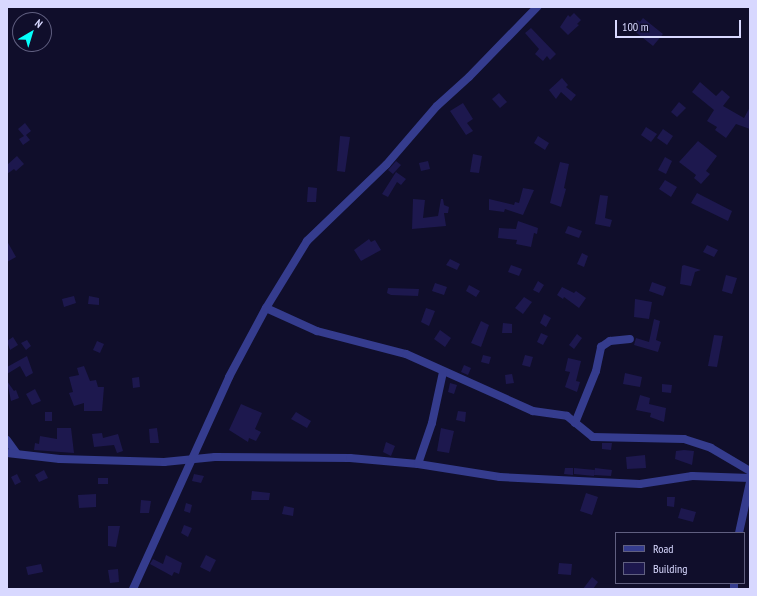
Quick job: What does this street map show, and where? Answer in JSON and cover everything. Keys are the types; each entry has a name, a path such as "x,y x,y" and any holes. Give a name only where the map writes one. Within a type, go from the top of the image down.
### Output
{"street":[{"path":"133,589 229,377 266,308 307,241 386,165 437,106 469,78 537,7"},
{"path":"266,308 317,331 396,351 443,372 473,382 523,407 567,416 593,437 684,439 711,448 750,471"},
{"path":"575,423 596,371 601,347 610,341 630,339"},
{"path":"418,464 432,423 443,372"},
{"path":"7,440 17,454"},
{"path":"7,453 60,460 164,462 215,457 344,458 418,464 500,477 632,484 692,476 750,478"},
{"path":"739,532 750,482"}],"building":[{"path":"574,13 581,20 577,24 579,25 568,35 560,27 568,15 570,17"},
{"path":"643,18 663,34 653,46 633,30 637,20 640,22"},
{"path":"531,28 556,54 550,60 547,56 543,61 535,54 539,49 525,33"},
{"path":"562,78 568,85 566,87 576,95 571,101 561,92 556,99 549,90"},
{"path":"700,82 716,96 722,90 730,97 723,106 744,118 750,107 750,129 736,124 726,138 715,130 717,127 707,121 714,110 692,92"},
{"path":"499,93 507,102 500,108 492,99"},
{"path":"679,102 686,108 677,117 671,112"},
{"path":"463,103 473,119 467,123 473,131 466,135 450,111"},
{"path":"25,123 31,131 26,135 30,140 23,145 19,139 24,136 18,129"},
{"path":"646,127 657,134 651,142 641,135"},
{"path":"663,129 673,136 667,145 657,138"},
{"path":"340,136 350,137 345,172 337,171"},
{"path":"538,136 549,143 545,150 534,143"},
{"path":"698,141 717,156 706,171 710,174 701,184 694,178 696,175 679,162"},
{"path":"473,154 482,156 479,173 470,172"},
{"path":"17,156 24,164 16,171 14,169 7,174 7,165"},
{"path":"665,157 672,161 666,174 658,170"},
{"path":"396,161 401,165 393,174 388,170"},
{"path":"428,161 430,169 421,171 419,163"},
{"path":"560,162 569,164 564,188 566,189 561,207 550,203"},
{"path":"396,172 406,179 401,185 397,182 388,197 382,194"},
{"path":"665,180 677,187 671,197 659,189"},
{"path":"308,187 317,188 316,202 307,202"},
{"path":"523,188 534,190 523,215 505,209 504,212 489,210 489,199 514,205 515,202 519,203"},
{"path":"697,193 732,211 728,221 691,203"},
{"path":"600,195 608,196 605,218 612,220 610,227 595,224"},
{"path":"413,199 425,200 423,218 438,216 441,199 443,199 444,205 449,207 448,213 444,213 446,226 412,229"},
{"path":"518,221 538,228 537,234 534,233 531,247 516,244 517,240 498,238 499,228 516,229"},
{"path":"568,226 582,231 579,238 565,233"},
{"path":"369,239 371,242 375,240 381,250 361,261 354,250"},
{"path":"7,241 16,257 7,262"},
{"path":"707,245 718,250 714,257 703,252"},
{"path":"582,253 588,256 584,267 577,264"},
{"path":"450,259 460,264 457,270 446,265"},
{"path":"511,265 522,269 519,276 508,272"},
{"path":"684,265 701,270 695,272 691,286 680,284 682,266"},
{"path":"726,275 737,278 732,294 722,291"},
{"path":"538,281 544,285 539,293 533,290"},
{"path":"652,282 666,287 663,296 649,291"},
{"path":"435,283 447,287 444,295 432,291"},
{"path":"469,285 480,291 476,297 466,291"},
{"path":"562,287 574,293 576,291 586,298 579,308 564,297 563,299 557,295"},
{"path":"388,288 419,289 418,296 391,295 387,293"},
{"path":"74,296 76,303 64,307 62,299"},
{"path":"89,296 99,298 99,305 88,304"},
{"path":"524,297 532,302 523,314 515,308"},
{"path":"635,299 652,302 649,319 634,317"},
{"path":"426,308 435,311 429,326 421,322"},
{"path":"544,314 551,318 546,327 540,323"},
{"path":"654,319 660,321 656,340 661,342 658,352 634,345 636,338 649,342"},
{"path":"481,321 489,325 481,347 471,343"},
{"path":"503,323 512,324 512,333 502,333"},
{"path":"440,330 451,338 445,347 434,339"},
{"path":"541,333 548,336 543,345 537,342"},
{"path":"577,334 582,338 574,349 569,345"},
{"path":"714,335 723,336 717,367 708,366"},
{"path":"13,337 18,345 10,350 7,341"},
{"path":"27,340 31,346 26,350 21,343"},
{"path":"97,341 104,344 100,353 93,350"},
{"path":"483,355 491,357 489,364 481,362"},
{"path":"525,355 533,357 530,367 522,365"},
{"path":"27,356 33,373 26,377 20,366 7,374 7,367"},
{"path":"568,358 581,361 576,381 580,382 577,392 565,387 570,372 565,371"},
{"path":"464,365 471,368 468,375 461,372"},
{"path":"84,366 90,381 96,380 98,387 104,387 102,411 84,411 84,403 74,406 69,393 73,392 69,377 79,375 77,368"},
{"path":"625,373 642,377 640,387 623,384"},
{"path":"512,374 514,383 506,384 505,375"},
{"path":"139,377 140,387 133,388 132,378"},
{"path":"7,381 14,391 16,390 19,398 11,401"},
{"path":"450,383 457,385 454,394 448,392"},
{"path":"662,384 672,385 671,393 662,392"},
{"path":"35,389 41,401 32,405 26,394"},
{"path":"640,395 650,398 649,404 666,408 664,422 650,417 651,413 636,410"},
{"path":"241,404 262,413 255,429 261,432 256,441 249,438 248,442 229,430"},
{"path":"458,411 466,412 465,422 456,420"},
{"path":"45,412 52,412 52,421 45,421"},
{"path":"296,412 311,421 307,428 291,419"},
{"path":"57,428 71,428 74,453 34,450 35,443 39,444 40,436 57,439"},
{"path":"157,428 159,443 150,443 149,429"},
{"path":"441,428 454,431 449,453 437,451"},
{"path":"102,433 103,438 118,434 123,451 117,453 114,445 94,447 92,434"},
{"path":"386,442 395,446 391,456 383,452"},
{"path":"602,443 612,443 611,450 602,449"},
{"path":"676,451 694,451 692,465 675,459"},
{"path":"645,455 646,468 627,469 626,457"},
{"path":"565,468 573,468 573,475 564,474"},
{"path":"574,468 595,470 594,476 574,474"},
{"path":"595,468 612,470 611,476 594,475"},
{"path":"44,470 48,478 39,482 35,475"},
{"path":"17,474 21,482 15,485 11,477"},
{"path":"194,474 204,476 201,483 192,481"},
{"path":"98,478 108,478 108,484 98,484"},
{"path":"252,491 270,493 269,500 251,500"},
{"path":"586,493 598,497 592,515 580,511"},
{"path":"96,494 96,507 79,508 78,495"},
{"path":"667,497 675,497 674,507 667,506"},
{"path":"141,500 151,501 149,513 140,513"},
{"path":"186,503 192,505 190,513 184,511"},
{"path":"284,506 294,508 293,516 282,514"},
{"path":"681,508 696,512 693,522 678,518"},
{"path":"184,525 192,528 188,537 181,533"},
{"path":"108,526 120,526 116,547 108,546"},
{"path":"166,555 182,563 179,574 174,572 172,576 150,564 153,559 163,564"},
{"path":"206,555 216,560 210,572 200,567"},
{"path":"559,563 572,564 571,575 558,574"},
{"path":"41,564 43,572 28,575 26,567"},
{"path":"118,569 119,582 110,583 108,570"},
{"path":"592,577 598,582 593,589 583,589"}]}
